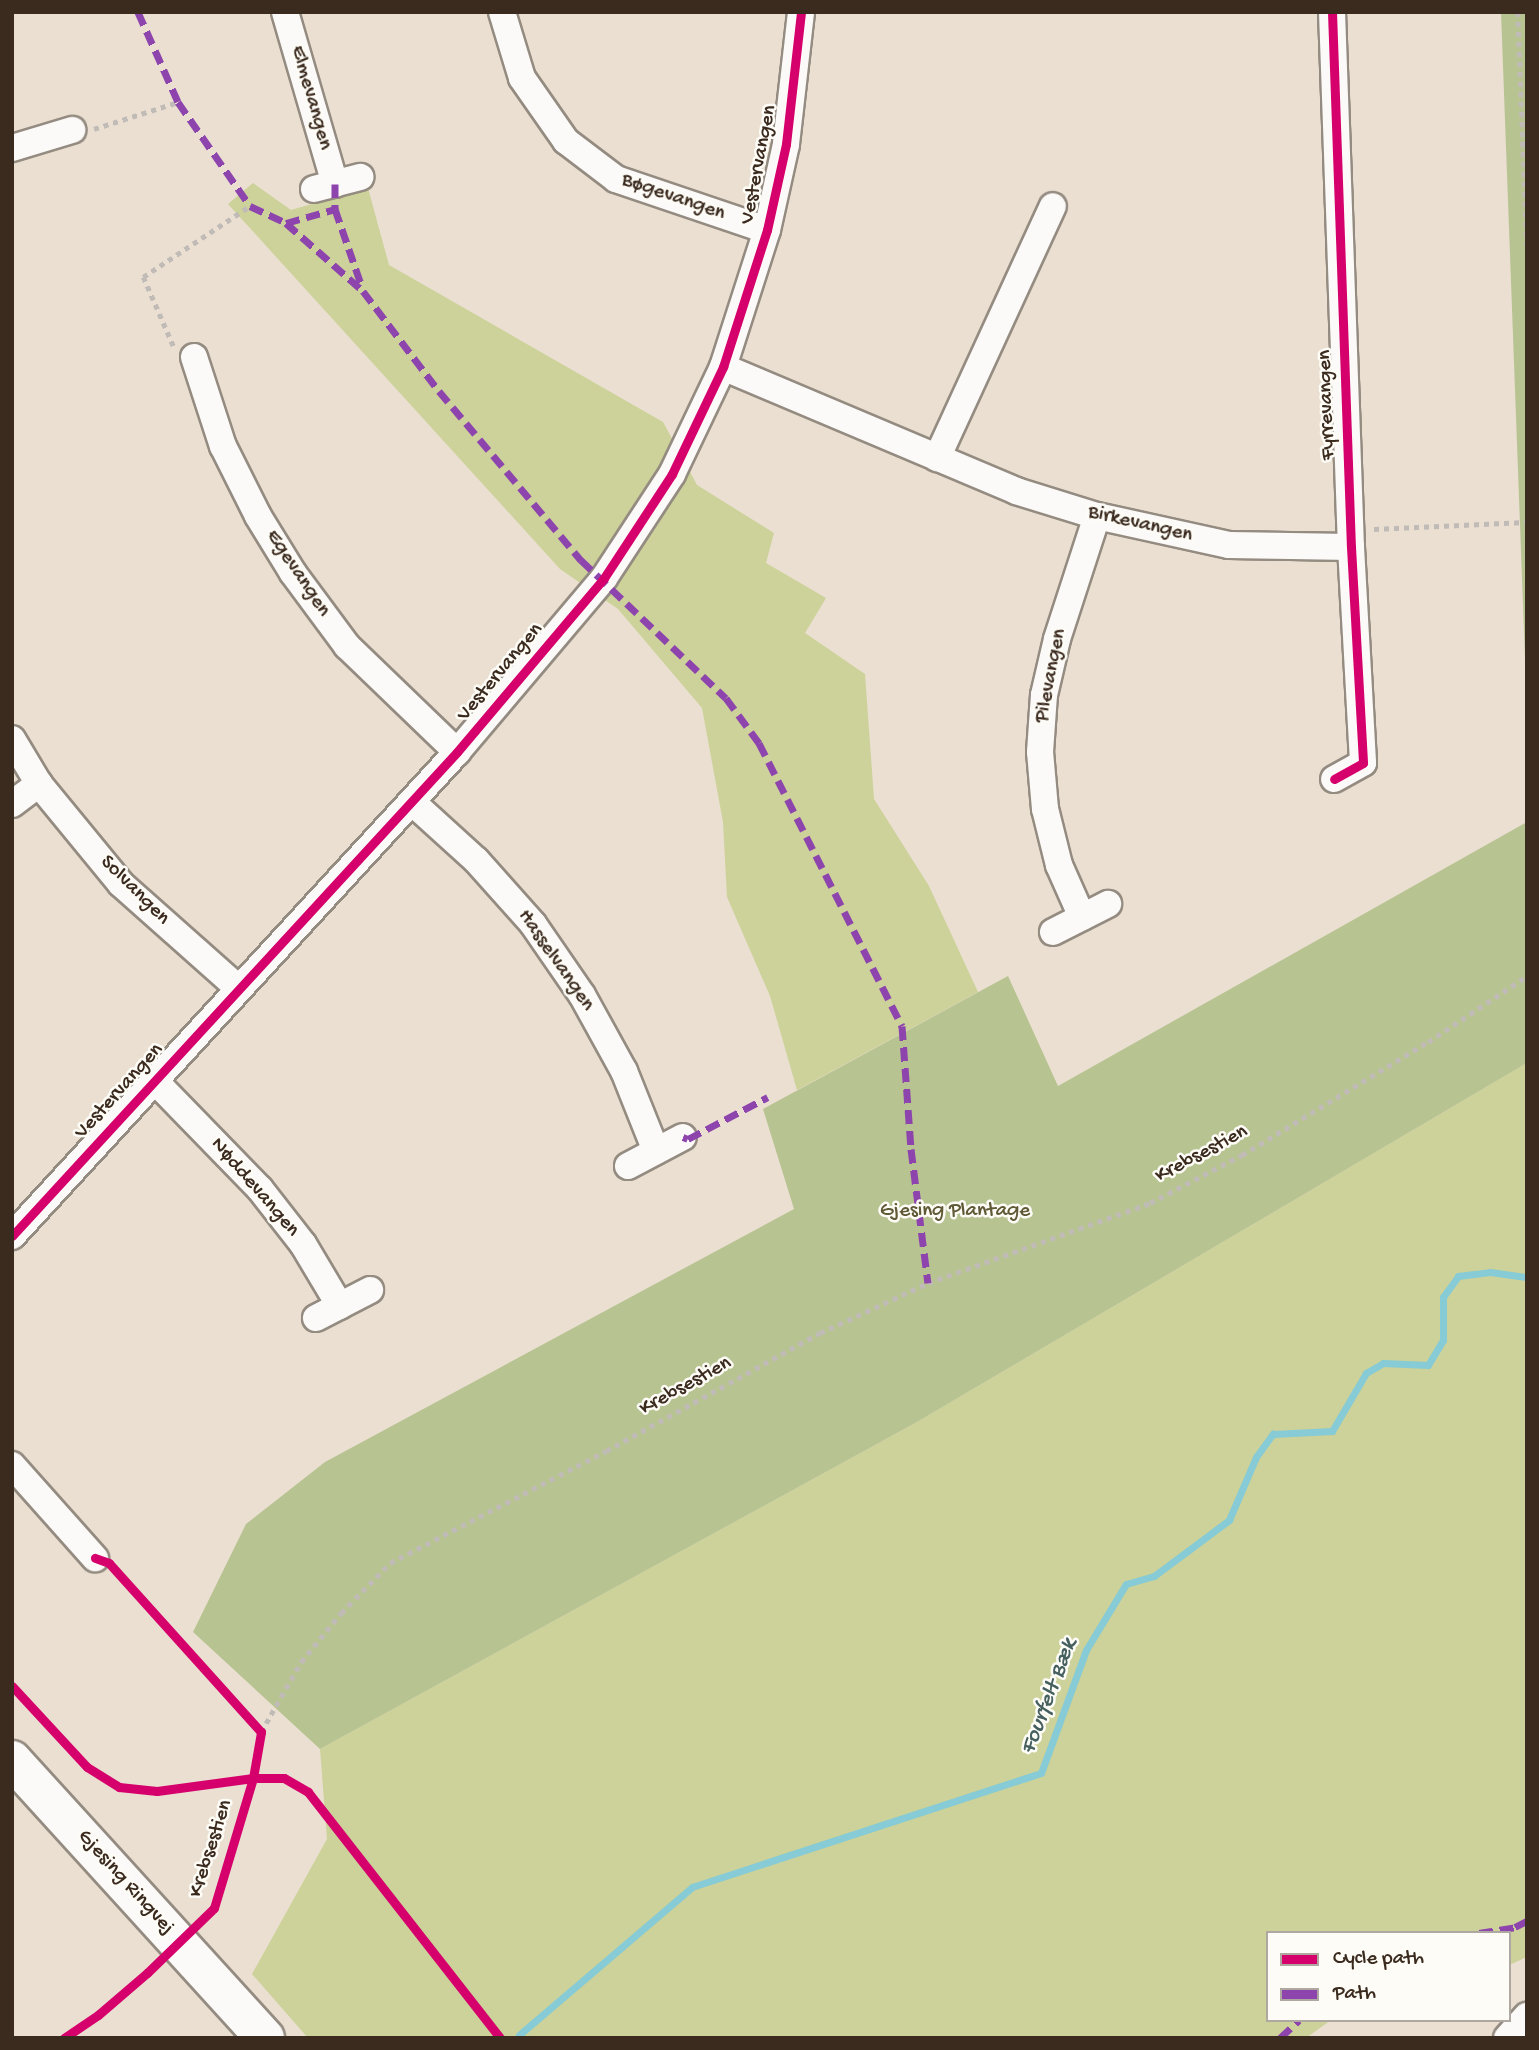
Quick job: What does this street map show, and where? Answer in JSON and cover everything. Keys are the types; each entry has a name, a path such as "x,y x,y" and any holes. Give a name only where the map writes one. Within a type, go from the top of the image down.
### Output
{"street":[{"name":"Elmevangen","path":"285,12 324,186 360,177"},
{"name":"Bøgevangen","path":"502,12 522,78 566,141 616,179 767,230"},
{"name":"Vestervangen","path":"12,1236 457,752 604,578 673,474 723,367 767,230 786,144 801,12"},
{"name":"Fyrrevangen","path":"1332,12 1351,547 1363,763 1334,779"},
{"path":"12,148 72,130"},
{"path":"937,458 1053,206"},
{"name":"Egevangen","path":"194,357 223,446 258,516 293,573 347,646 457,752"},
{"name":"Birkevangen","path":"723,367 1016,491 1097,516 1229,545 1351,547"},
{"name":"Pilevangen","path":"1082,917 1059,865 1045,809 1040,752 1044,695 1057,639 1097,516"},
{"name":"Solvangen","path":"12,739 39,784 121,884 238,988"},
{"path":"12,804 39,784"},
{"name":"Hasselvangen","path":"412,802 476,860 533,924 582,995 624,1071 656,1151"},
{"path":"1053,932 1108,904"},
{"name":"Nøddevangen","path":"154,1080 260,1189 303,1244 340,1306"},
{"path":"628,1166 683,1137"},
{"path":"316,1318 370,1290"},
{"path":"12,1465 95,1558"},
{"name":"Gjesing Ringvej","path":"12,1760 265,2038"},
{"path":"1507,2038 1527,2016"}],"path":[{"path":"1518,12 1527,245"},
{"path":"72,130 85,132 178,102"},
{"path":"194,357 176,353 143,276 250,206"},
{"path":"1351,547 1370,529 1527,522"},
{"path":"252,1722 261,1732"}],"green space":[{"path":"1501,12 1527,12 1527,713"},
{"path":"253,183 291,210 368,188 389,265 663,422 697,485 774,533 766,563 826,598 805,633 865,674 874,799 929,886 978,992 797,1090 770,996 727,897 723,822 702,708 618,609 560,569 228,204"},
{"name":"Gjesing Plantage","path":"1527,822 1527,1063 917,1422 320,1749 193,1632 246,1524 325,1462 794,1209 763,1109 1008,976 1058,1086"},
{"path":"1527,1063 1527,1957 1511,1964 1511,1931 1266,1931 1266,2022 1328,2022 1306,2038 308,2038 252,1974 327,1839 320,1749 917,1422"}],"waterway":[{"name":"Fourfelt Bæk","path":"519,2035 692,1887 1041,1773 1086,1650 1126,1584 1154,1576 1229,1520 1256,1457 1273,1434 1332,1431 1366,1373 1383,1363 1428,1365 1443,1340 1443,1297 1458,1276 1490,1272 1527,1277"}],"marked path":[{"path":"138,12 178,102 250,206 286,223 363,291 439,391 581,560 726,698 759,743 902,1026 911,1149 928,1283"},
{"path":"335,184 335,209 362,287"},
{"path":"286,223 335,209"},
{"path":"683,1137 688,1139 768,1097"},
{"path":"1491,1931 1515,1927 1527,1921"},
{"path":"1280,2038 1297,2022"}],"cycle path":[{"path":"12,1236 457,752 604,578 672,474 723,367 767,230 786,144 801,12"},
{"path":"1332,12 1351,547 1363,763 1334,779"},
{"name":"Krebsestien","path":"64,2038 98,2015 147,1973 214,1908 253,1778 261,1732 109,1563 95,1558"},
{"name":"Krebsestien","path":"12,1686 87,1767 119,1787 157,1791 253,1778 284,1778 308,1792 500,2038"}]}
